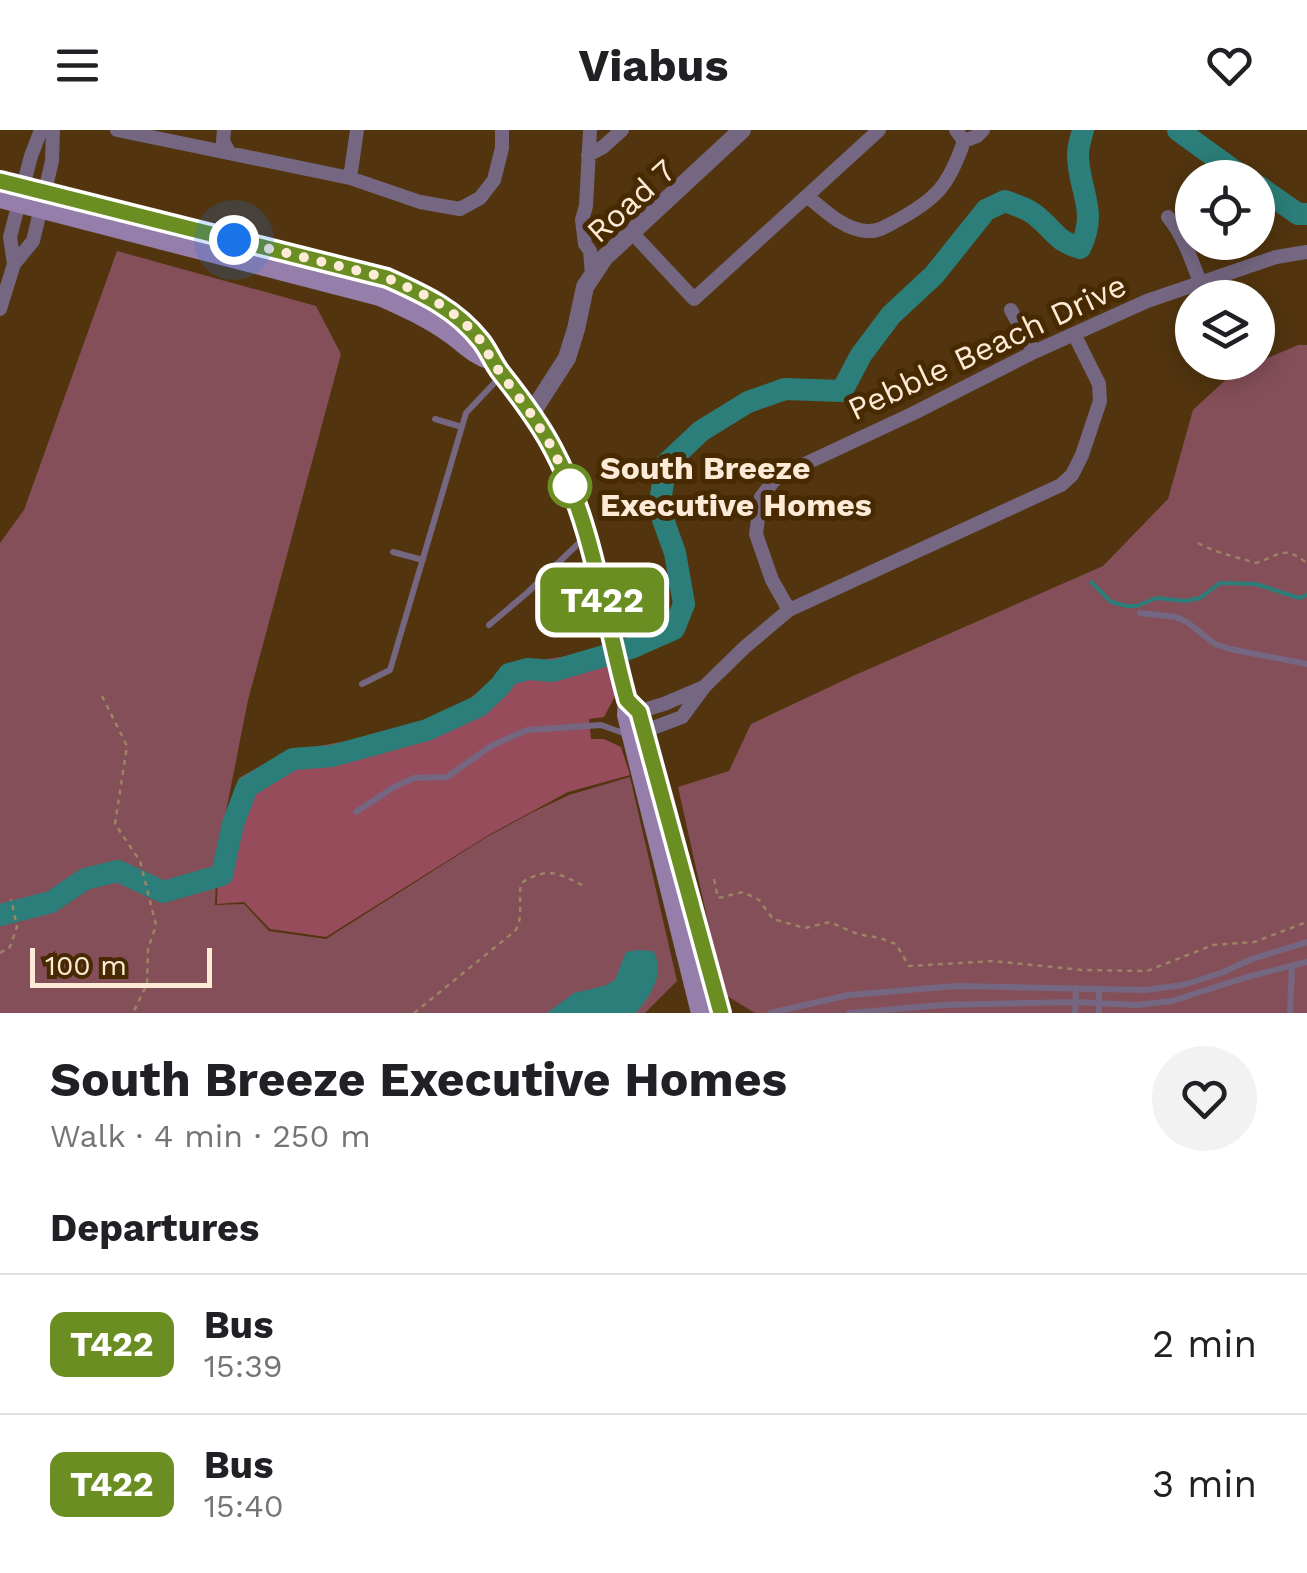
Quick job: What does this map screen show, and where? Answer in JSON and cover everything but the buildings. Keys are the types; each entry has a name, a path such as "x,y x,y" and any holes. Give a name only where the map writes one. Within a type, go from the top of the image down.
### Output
{"main road":[{"path":"0,180 26,197 380,296 406,297 496,367 527,407 572,493 621,679 722,1013"},
{"path":"634,719 701,1013"}],"street":[{"path":"0,309 14,264 32,243 26,197 31,156 42,130"},
{"path":"14,264 10,237 26,197 52,161 53,130"},
{"path":"117,130 350,178 420,202 460,209 480,198 494,180 502,130"},
{"path":"224,130 223,141 230,152"},
{"path":"350,178 358,130"},
{"path":"590,130 582,220 592,275"},
{"path":"588,154 622,130"},
{"name":"Road 7","path":"527,407 557,375 566,358 582,293 604,258 742,130"},
{"name":"Road 7","path":"592,275 638,238 754,130"},
{"path":"638,238 694,299 879,130"},
{"path":"808,196 835,220 866,232 881,229 928,204 950,175 960,135 969,140 983,130"},
{"path":"1168,217 1187,246 1199,280"},
{"name":"Pebble Beach Drive","path":"1206,280 1276,257 1307,252"},
{"name":"Pebble Beach Drive","path":"789,610 772,580 756,534 755,492 778,477 1034,352 1175,291"},
{"path":"1010,310 1034,352"},
{"path":"634,719 682,717 704,687 789,610 1061,486 1072,474 1087,442 1100,402 1098,384 1074,334"}],"lane":[{"path":"362,684 390,670 466,412 496,367"},
{"path":"435,419 462,427"},
{"path":"489,625 586,538"},
{"path":"392,552 423,560"},
{"path":"1140,613 1176,617 1215,644 1230,649 1307,664"},
{"path":"356,812 414,778 448,776 491,746 527,730 598,726 634,719"},
{"path":"598,726 634,719"},
{"path":"770,1013 849,996 956,986 1144,990 1183,985 1307,942"},
{"path":"849,1013 943,1005 1172,1002 1307,962"},
{"path":"1290,1013 1292,965"},
{"path":"1076,988 1076,1013"},
{"path":"1099,990 1099,1013"}],"path":[{"path":"1198,543 1216,553 1256,564 1286,552 1307,562"},
{"path":"102,696 127,746 115,824 140,861 156,925 148,949 147,984 133,1013"},
{"path":"414,1013 515,931 521,922 521,884 536,874 558,874 586,888"},
{"path":"714,879 718,898 743,892 759,900 773,919 805,928 830,922 856,934 880,938 896,944 909,966 994,961 1081,970 1146,971 1214,944 1254,942 1307,922"},
{"path":"0,953 10,948 17,927 11,899"}],"shaded area":[{"path":"117,251 316,306 341,354 248,700 217,857 215,905 244,904 269,931 326,939 531,813 569,795 630,777 677,981 645,1013 0,1013 0,543 24,510"},
{"path":"1307,345 1307,1013 755,1013 724,994 678,787 729,771 751,724 1103,566 1168,499 1193,410 1225,380 1275,380 1275,355"},
{"path":"604,650 615,696 604,717 589,719 591,739 604,739 621,747 630,775 568,792 487,836 326,937 270,929 244,902 217,904 222,840 239,778 284,753 435,717 468,700 505,666"}],"water":[{"path":"653,951 658,967 651,991 636,1013 547,1013 574,993 615,980 626,952"}],"waterway":[{"path":"0,915 51,902 85,879 118,871 163,892 222,875 233,824 247,787 293,759 332,756 427,730 479,706 509,674 528,669 553,671 631,648 674,629 684,604 675,553 659,508 666,464 701,431 748,402 785,389 842,391 861,355 891,315 934,275 986,210 1005,201 1020,207 1062,240 1080,248 1088,222 1078,154 1083,130"},
{"path":"1178,130 1219,160"},
{"path":"1275,198 1298,214 1307,214"},
{"path":"1091,582 1111,602 1127,606 1156,598 1200,598 1220,583 1256,584 1299,598 1307,595"}],"bus line":[{"name":"T422","path":"0,181 387,278 431,298 462,320 484,344 553,449 572,493 627,700 639,712 721,1013"}],"place":[{"name":"South Breeze Executive Homes","path":"570,486"}],"route":[{"path":"234,240 387,278 431,298 462,320 484,344 491,360 531,414 553,449 572,493 570,486"}]}
